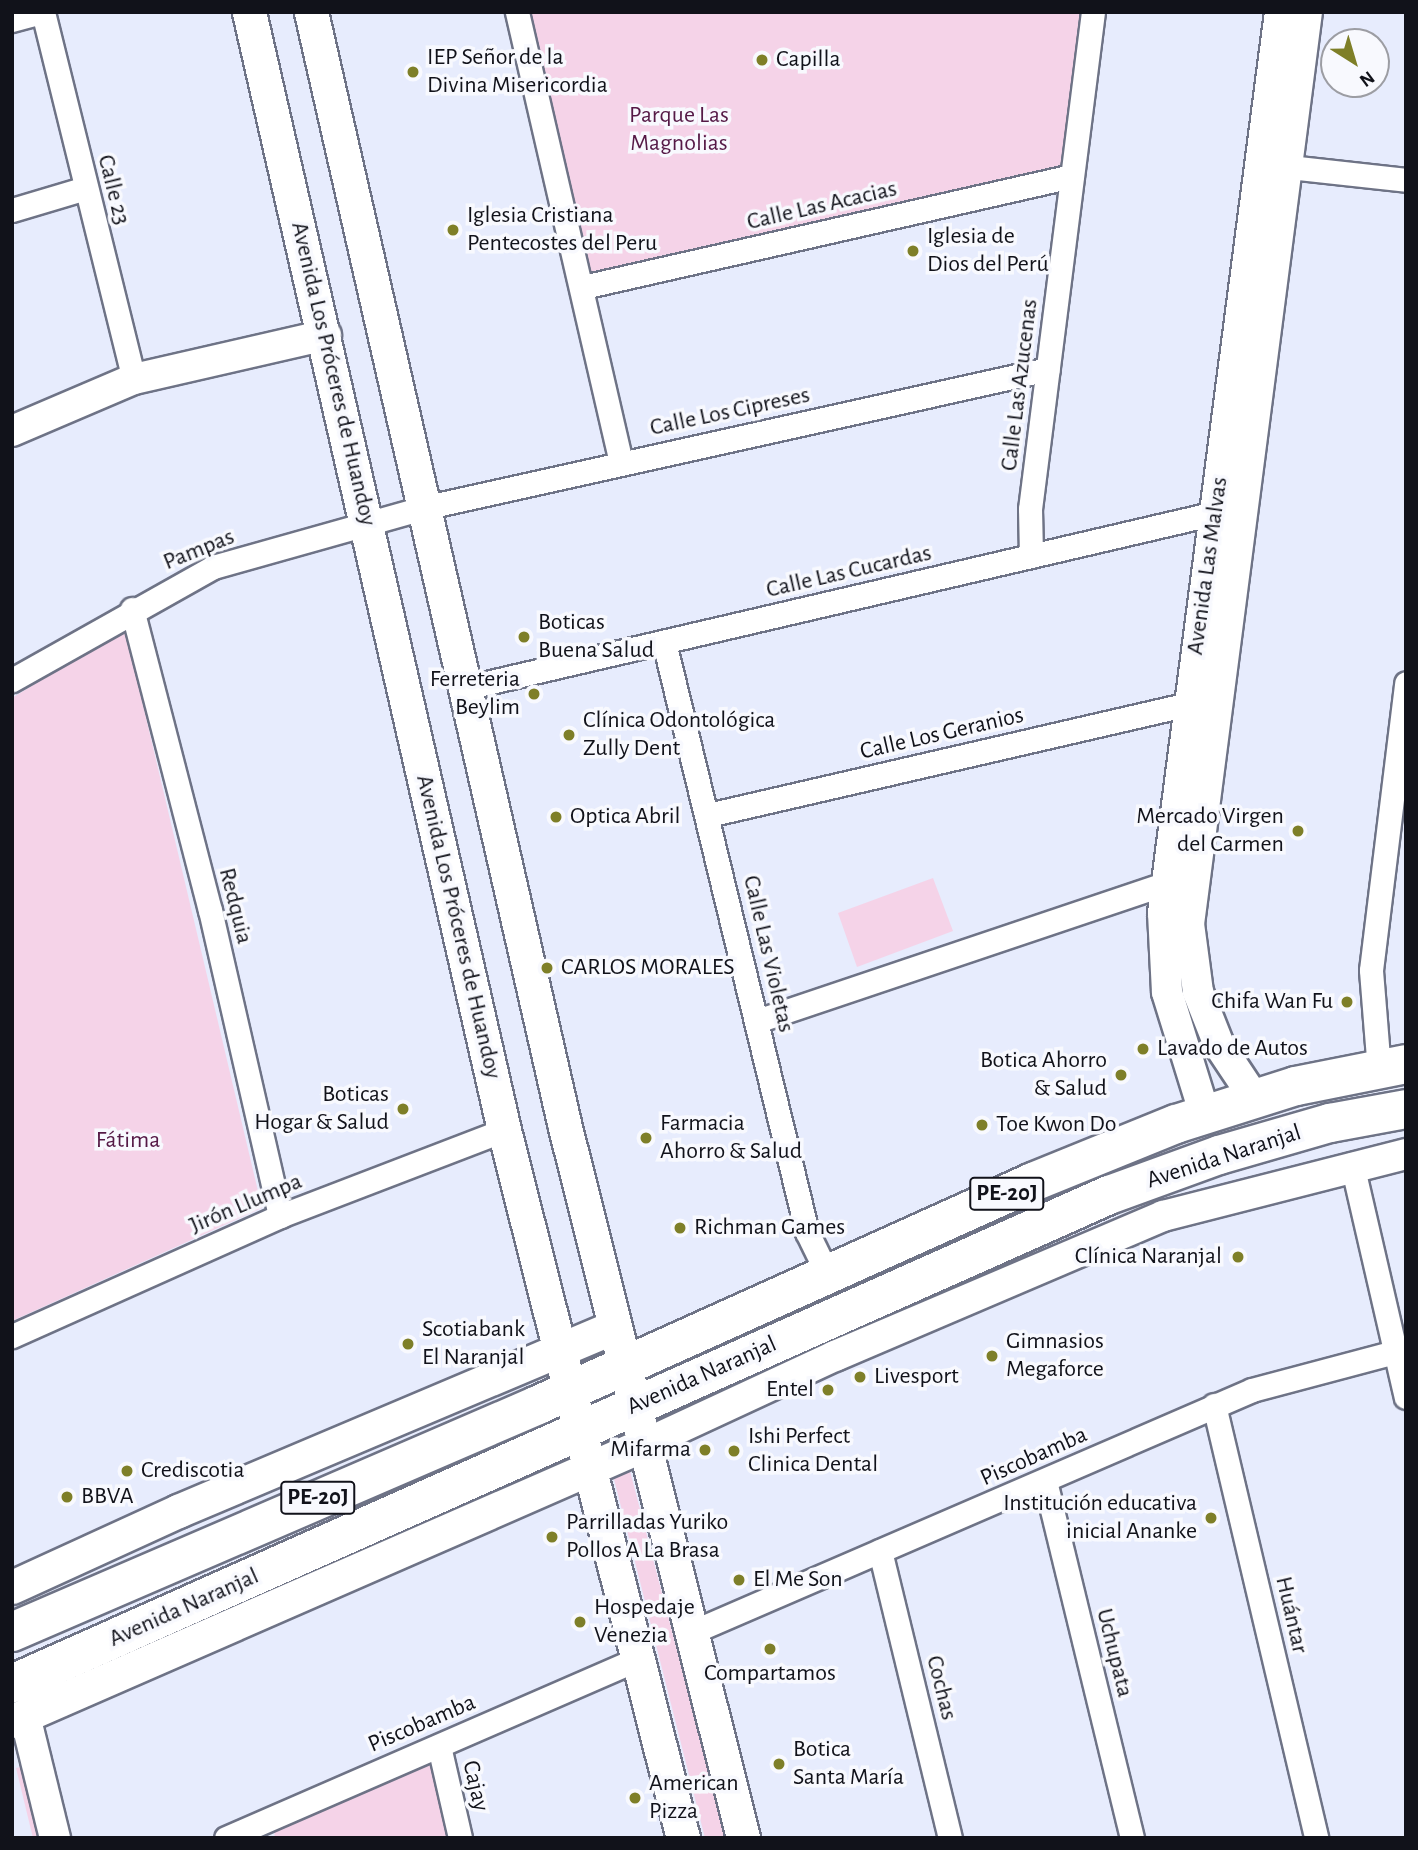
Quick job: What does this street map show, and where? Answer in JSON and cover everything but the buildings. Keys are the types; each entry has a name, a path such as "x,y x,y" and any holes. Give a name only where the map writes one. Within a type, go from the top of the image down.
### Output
{"highway":[{"name":"Avenida Naranjal","path":"12,1632 571,1389 1033,1182 1205,1115 1255,1099 1392,1067"},
{"name":"Avenida Naranjal","path":"17,1707 581,1429 1109,1195 1318,1126 1406,1109"}],"main road":[{"name":"Avenida Los Próceres de Huandoy","path":"249,12 326,335 504,1130 683,1838"},
{"path":"311,12 423,509 622,1364 743,1838"},
{"path":"12,1587 614,1327"},
{"name":"Avenida Naranjal","path":"17,1707 643,1446"}],"street":[{"path":"12,20 42,12"},
{"name":"Calle 23","path":"42,12 134,379"},
{"path":"517,12 583,287 621,463"},
{"name":"Calle Las Azucenas","path":"1031,556 1030,509 1093,12"},
{"name":"Avenida Las Malvas","path":"1255,1099 1219,1045 1198,992 1189,924 1231,509 1274,166 1280,12"},
{"name":"Avenida Las Malvas","path":"1274,166 1307,12"},
{"path":"1274,166 1406,180"},
{"name":"Calle Las Acacias","path":"583,287 1072,176"},
{"path":"12,210 86,188"},
{"path":"12,431 134,379 326,335"},
{"name":"Calle Los Cipreses","path":"423,509 1048,369"},
{"name":"Pampas","path":"12,680 132,609 213,567 423,509"},
{"name":"Avenida Las Malvas","path":"1205,1115 1167,992 1163,966 1167,883 1187,704 1231,509"},
{"name":"Calle Las Cucardas","path":"465,688 1231,509"},
{"name":"Redquia","path":"132,609 210,910 279,1216"},
{"name":"Calle Las Violetas","path":"664,642 807,1232 828,1275"},
{"path":"1392,1067 1371,970 1406,682"},
{"name":"Calle Los Geranios","path":"708,815 1187,704"},
{"path":"757,1021 1195,874"},
{"name":"Jirón Llumpa","path":"12,1336 279,1216 504,1130"},
{"name":"Avenida Naranjal","path":"643,1446 835,1356 1110,1237 1202,1204 1352,1164 1406,1154"},
{"path":"1352,1164 1400,1350 1406,1397"},
{"name":"Piscobamba","path":"690,1633 1045,1481 1214,1405 1252,1390 1400,1350"},
{"name":"Huántar","path":"1214,1405 1316,1838"},
{"name":"Uchupata","path":"1045,1481 1132,1838"},
{"name":"Cochas","path":"880,1551 950,1838"},
{"name":"Piscobamba","path":"226,1838 265,1830 439,1746 639,1658"},
{"path":"17,1707 55,1838"},
{"name":"Cajay","path":"439,1746 460,1838"}],"green space":[{"name":"Parque Las Magnolias","path":"530,12 1080,12 1061,165 590,272"},
{"name":"Fátima","path":"125,629 262,1208 12,1321 12,698"},
{"path":"933,878 953,931 857,967 838,913"},
{"path":"630,1471 726,1838 705,1838 614,1479"},
{"path":"433,1761 451,1838 275,1838 274,1831"},
{"path":"29,1765 47,1838 33,1838 16,1768"}],"place":[{"name":"Capilla","path":"762,60"},
{"name":"IEP Señor de la Divina Misericordia","path":"413,72"},
{"name":"Iglesia Cristiana Pentecostes del Peru","path":"453,230"},
{"name":"Iglesia de Dios del Perú","path":"913,251"},
{"name":"Boticas Buena Salud","path":"524,637"},
{"name":"Ferreteria Beylim","path":"534,694"},
{"name":"Clínica Odontológica Zully Dent","path":"569,735"},
{"name":"Optica Abril","path":"556,817"},
{"name":"Mercado Virgen del Carmen","path":"1298,831"},
{"name":"CARLOS MORALES","path":"547,968"},
{"name":"Chifa Wan Fu","path":"1347,1002"},
{"name":"Lavado de Autos","path":"1143,1049"},
{"name":"Botica Ahorro & Salud","path":"1121,1075"},
{"name":"Boticas Hogar & Salud","path":"403,1109"},
{"name":"Toe Kwon Do","path":"982,1125"},
{"name":"Farmacia Ahorro & Salud","path":"646,1138"},
{"name":"Richman Games","path":"680,1228"},
{"name":"Clínica Naranjal","path":"1238,1257"},
{"name":"Scotiabank El Naranjal","path":"408,1344"},
{"name":"Gimnasios Megaforce","path":"992,1356"},
{"name":"Livesport","path":"860,1377"},
{"name":"Entel","path":"828,1390"},
{"name":"Mifarma","path":"705,1450"},
{"name":"Ishi Perfect Clinica Dental","path":"734,1451"},
{"name":"Crediscotia","path":"127,1471"},
{"name":"BBVA","path":"67,1497"},
{"name":"Institución educativa inicial Ananke","path":"1211,1518"},
{"name":"Parrilladas Yuriko Pollos A La Brasa","path":"552,1537"},
{"name":"El Me Son","path":"739,1580"},
{"name":"Hospedaje Venezia","path":"580,1622"},
{"name":"Compartamos","path":"770,1649"},
{"name":"Botica Santa María","path":"779,1764"},
{"name":"American Pizza","path":"635,1798"}]}
